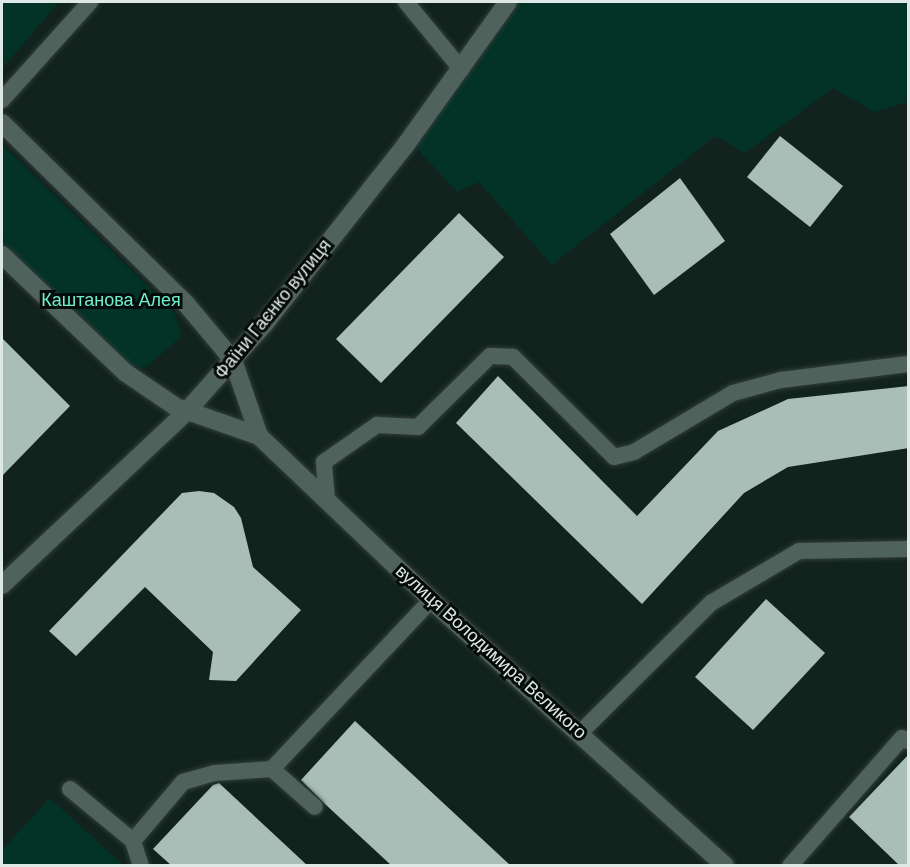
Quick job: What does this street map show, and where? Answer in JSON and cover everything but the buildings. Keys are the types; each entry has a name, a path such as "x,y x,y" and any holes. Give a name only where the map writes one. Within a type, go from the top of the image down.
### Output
{"street":[{"name":"Фаїни Гаєнко вулиця","path":"2,585 188,411 233,360 461,69 508,2"},
{"name":"вулиця Володимира Великого","path":"2,123 187,305 233,360 259,436"},
{"name":"вулиця Володимира Великого","path":"2,255 126,373 188,411 259,436 431,600 725,866"}],"lane":[{"path":"2,100 90,2"},
{"path":"406,2 461,69"},
{"path":"327,499 324,462 377,425 418,427 490,356 513,357 614,456 634,452 733,393 781,380 909,364"},
{"path":"579,733 711,603 799,551 909,549"},
{"path":"133,840 183,782 215,773 272,769 431,600"},
{"path":"790,866 902,738 909,741"},
{"path":"272,769 315,807"},
{"path":"70,789 133,840 141,866"}],"green space":[{"path":"2,2 59,2 2,69"},
{"path":"514,2 908,2 908,102 874,112 833,88 745,153 715,136 552,265 479,182 457,192 413,144"},
{"name":"Каштанова Алея","path":"2,144 175,313 181,337 145,368 125,364 2,243"},
{"path":"50,798 123,865 2,865 2,850"}]}
